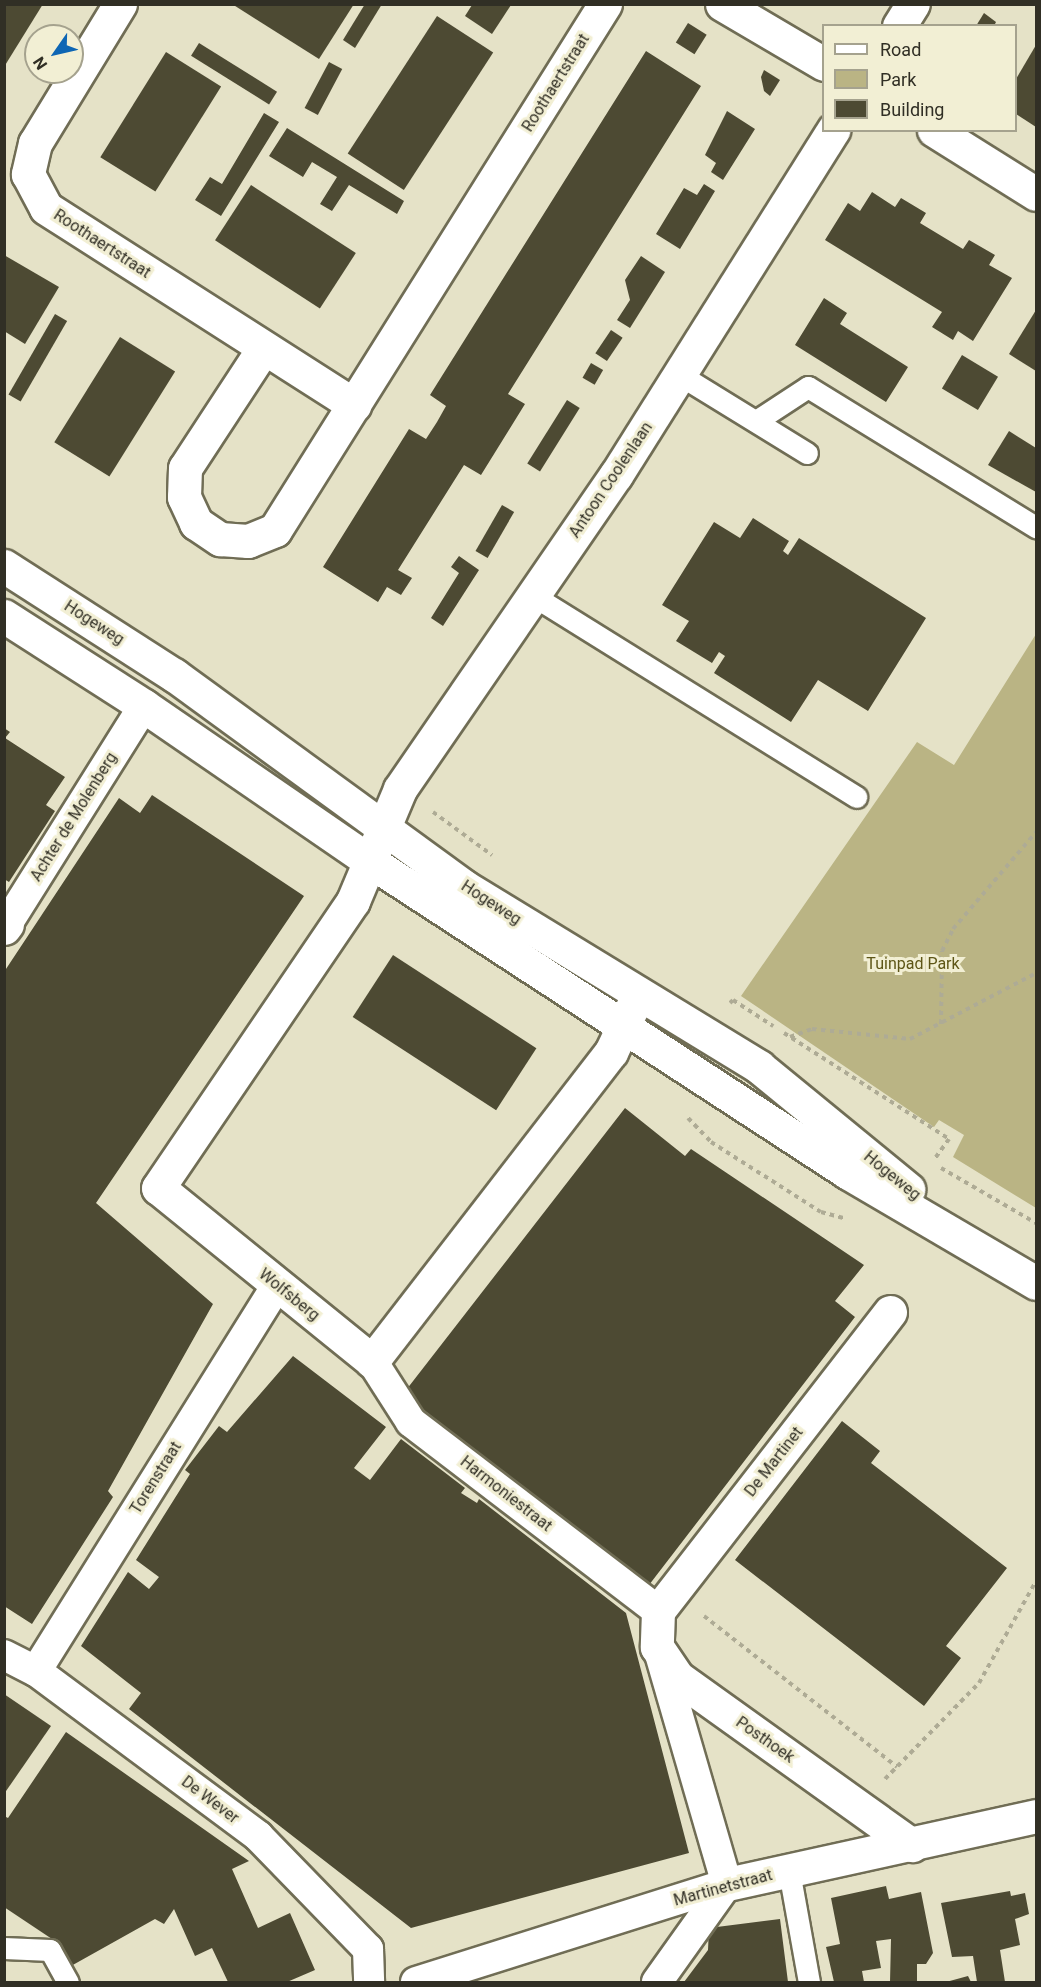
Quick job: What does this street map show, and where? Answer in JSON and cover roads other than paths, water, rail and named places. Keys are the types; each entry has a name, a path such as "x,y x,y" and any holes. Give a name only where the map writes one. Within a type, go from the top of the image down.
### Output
{"street":[{"name":"Roothaertstraat","path":"120,4 35,143 28,174 46,208 263,349 354,405"},
{"name":"Roothaertstraat","path":"263,349 185,468 184,497 196,523 220,539 248,542 275,530 605,4"},
{"path":"722,4 822,63"},
{"path":"900,24 913,4"},
{"name":"Antoon Coolenlaan","path":"368,860 382,824 400,789 680,375 832,132"},
{"path":"937,132 1036,194"},
{"name":"Hogeweg","path":"4,566 174,675 382,824 463,886 759,1067 974,1243"},
{"name":"Hogeweg","path":"4,616 144,706 368,860 847,1172 974,1243 1036,1282"},
{"name":"Achter de Molenberg","path":"5,924 144,706"},
{"name":"Wolfsberg","path":"368,860 353,901 158,1188 372,1361"},
{"path":"372,1361 611,1052 625,1028 638,995"},
{"name":"Torenstraat","path":"36,1671 277,1286"},
{"name":"De Martinet","path":"665,1601 890,1312"},
{"name":"Harmoniestraat","path":"372,1361 411,1422 665,1601"},
{"path":"657,1983 727,1884 657,1647 665,1601"},
{"name":"Posthoek","path":"657,1647 677,1677 912,1845"},
{"name":"De Wever","path":"4,1655 36,1671 258,1836 368,1949 369,1983"},
{"name":"Martinetstraat","path":"416,1983 727,1884 1036,1816"}],"lane":[{"path":"680,375 807,453"},
{"path":"756,421 808,387 1036,526"},
{"path":"532,594 856,797"},
{"path":"789,1871 809,1983"},
{"path":"4,1948 50,1950 68,1983"}],"park label":[{"name":"Tuinpad Park","path":"913,964"}]}
